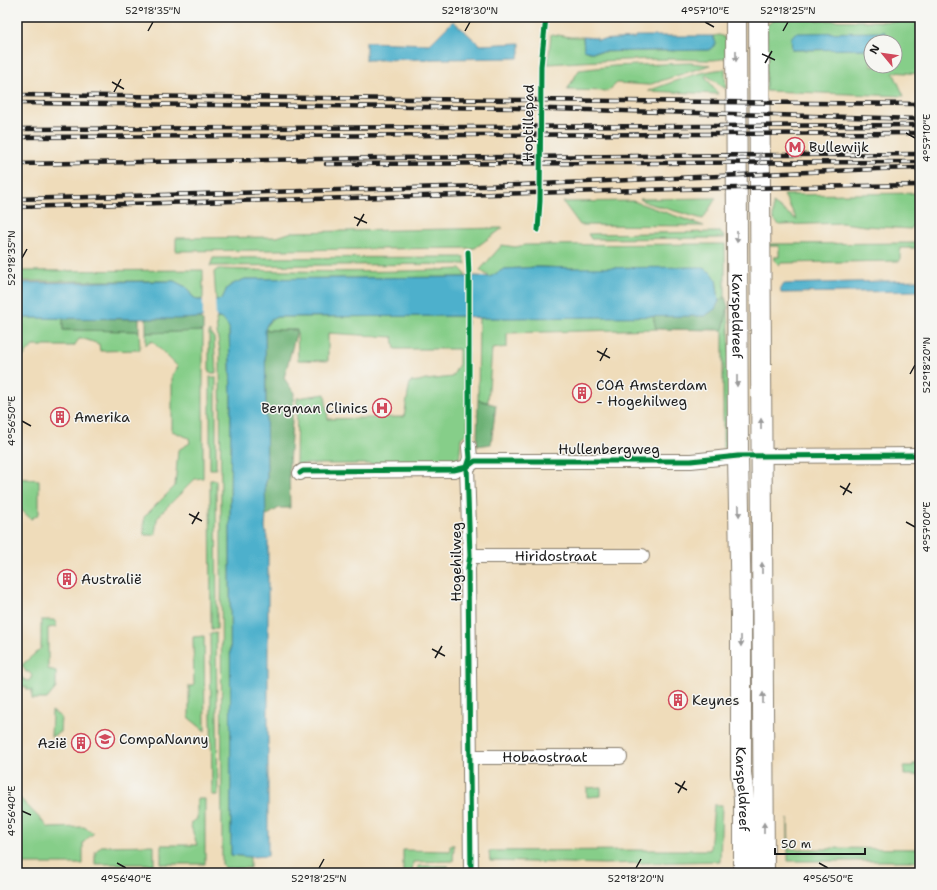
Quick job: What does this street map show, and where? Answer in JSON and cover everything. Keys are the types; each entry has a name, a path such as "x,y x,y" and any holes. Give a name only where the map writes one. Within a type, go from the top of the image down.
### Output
{"main road":[{"name":"Karspeldreef","path":"736,17 738,456 741,615 741,773 744,798 744,873"},
{"name":"Karspeldreef","path":"759,17 764,873"},
{"name":"Hullenbergweg","path":"738,456 762,456"},
{"path":"741,615 762,615"},
{"name":"Karspeldreef","path":"741,706 752,726 751,770 756,774 763,775"}],"street":[{"name":"Hogehilweg","path":"469,447 470,458 467,467 470,556 468,568 471,873"},
{"name":"Hullenbergweg","path":"762,456 920,455"},
{"name":"Hullenbergweg","path":"300,473 303,471 353,470 454,470 467,467 475,461 691,461 738,456"},
{"name":"Hiridostraat","path":"470,556 642,556"},
{"name":"Hobaostraat","path":"470,757 620,757"}],"green space":[{"path":"816,17 816,20 917,22 918,50 920,50 920,74 903,73 903,34 885,34 885,32 863,34 863,36 792,50 863,49 863,74 894,74 904,96 766,91 766,26 774,20 781,18"},
{"path":"551,34 583,37 584,50 590,52 709,50 715,39 713,36 719,35 726,40 728,55 726,58 714,60 645,59 548,64"},
{"path":"690,63 710,65 648,85 617,83 608,91 567,90 579,70 614,66"},
{"path":"725,69 726,89 706,75 705,76 718,94 648,91 696,74"},
{"path":"920,193 920,216 911,229 842,223 779,225 773,219 773,203 797,220 784,195"},
{"path":"716,198 703,219 647,203 640,199"},
{"path":"633,201 704,226 580,225 563,202"},
{"path":"503,228 475,248 176,251 176,238 277,237 292,232"},
{"path":"720,232 725,238 591,239 588,234"},
{"path":"920,243 920,248 901,248 900,261 780,263 780,265 776,262 774,257 779,257 779,246 767,246 767,244"},
{"path":"725,244 725,297 719,301 716,279 572,268 538,267 504,269 490,277 480,270 502,245 515,247 525,245"},
{"path":"464,257 466,264 210,266 213,258"},
{"path":"218,269 340,272 461,269 465,273 466,277 245,279 227,288 222,299 216,300 214,272"},
{"path":"203,270 203,299 197,300 192,296 186,287 174,281 17,281 17,271"},
{"path":"725,297 728,307 723,330 656,329 653,316 705,316 715,309 719,301"},
{"path":"728,307 734,441 723,449 723,330"},
{"path":"467,316 468,432 461,438 459,464 296,464 297,398 325,394 328,419 404,417 410,382 452,377 459,364 459,349 395,349 393,337 328,333 328,361 298,360 297,330 265,330 271,321 277,317"},
{"path":"653,316 656,329 507,333 507,347 492,349 488,402 478,400 479,318"},
{"path":"17,318 63,318 63,330 139,331 140,350 100,351 99,344 84,339 79,339 74,346 33,346 17,363"},
{"path":"63,318 139,319 139,331 63,330"},
{"path":"199,318 203,321 203,331 146,333 146,319"},
{"path":"221,318 227,323 229,328 231,395 231,855 250,857 250,868 225,868 222,864 220,352 216,319"},
{"path":"265,330 297,330 284,378 294,393 289,465 290,508 279,508 266,516 265,488 267,479"},
{"path":"203,331 203,478 195,479 162,512 157,519 155,535 144,535 144,517 175,486 178,450 190,443 189,438 172,431 172,375 178,367 152,341 146,345 146,333"},
{"path":"209,331 214,338 216,373 209,373"},
{"path":"210,377 216,377 216,469 210,469"},
{"path":"478,400 496,405 491,444 477,446"},
{"path":"17,478 39,480 39,514 31,519 17,506"},
{"path":"210,480 216,480 217,629 211,629"},
{"path":"41,620 54,620 56,623 56,627 48,628 48,669 56,671 56,688 47,699 32,699 32,690 27,690 27,687 18,686 17,691 17,671 23,679 27,681 30,680 32,676 29,672 26,672 22,665 41,648"},
{"path":"216,633 218,795 212,795 210,634"},
{"path":"204,636 205,731 189,718 189,686 194,686 193,637"},
{"path":"52,711 61,717 60,732 51,737"},
{"path":"17,756 18,796 49,828 84,827 94,833 83,843 83,864 17,864"},
{"path":"913,764 920,764 920,775 904,775 904,766 913,766"},
{"path":"601,787 601,796 587,797 587,788"},
{"path":"197,799 205,799 205,864 161,864 161,845 197,845 190,823 197,819"},
{"path":"714,805 722,805 720,861 605,864 490,861 489,851 710,850"},
{"path":"788,819 789,849 920,849 920,861 788,861"},
{"path":"154,845 154,864 95,864 95,852 101,846"},
{"path":"450,845 454,845 453,861 413,862 412,873 403,873 403,850 450,851"},
{"path":"418,866 449,866 440,873 418,873"}],"water":[{"path":"453,21 480,45 520,43 520,53 518,58 366,60 366,42 430,44"},
{"path":"885,32 885,34 863,34 863,49 792,50 791,38 795,33"},
{"path":"635,36 713,36 716,43 709,50 590,52 584,50 583,37 597,38 597,40 635,38"},
{"path":"538,267 701,267 712,273 716,279 719,301 715,309 705,316 514,318 479,318 466,316 277,317 268,323 265,330 267,479 265,485 265,528 268,541 268,856 250,857 231,855 231,395 229,328 224,321 216,317 178,319 17,318 17,283 174,281 186,287 192,296 197,300 216,300 222,299 227,288 245,279 490,277 504,269"},
{"path":"920,280 920,291 781,293 782,286 785,284"}],"pier":[{"path":"203,298 215,298 216,319 203,319"}],"railway":[{"path":"17,95 920,104"},
{"path":"17,103 516,108 920,119"},
{"path":"17,129 920,125"},
{"path":"17,137 920,133"},
{"path":"17,164 379,158 920,154"},
{"path":"326,164 920,162"},
{"path":"17,199 519,185 920,168"},
{"path":"17,207 678,189 920,185"}],"cycle path":[{"name":"Hoptillepad","path":"538,230 540,201 541,66 546,17"},
{"path":"468,252 470,458 467,467 470,556 468,568 471,873"},
{"path":"300,473 303,471 454,470 467,467 475,461 691,461 738,456 920,455"}],"place":[{"name":"Bullewijk","path":"795,147"},
{"name":"COA Amsterdam - Hogehilweg","path":"582,393"},
{"name":"Bergman Clinics","path":"382,408"},
{"name":"Amerika","path":"60,417"},
{"name":"Australië","path":"67,579"},
{"name":"Keynes","path":"678,700"},
{"name":"CompaNanny","path":"105,739"},
{"name":"Azië","path":"81,743"}]}
